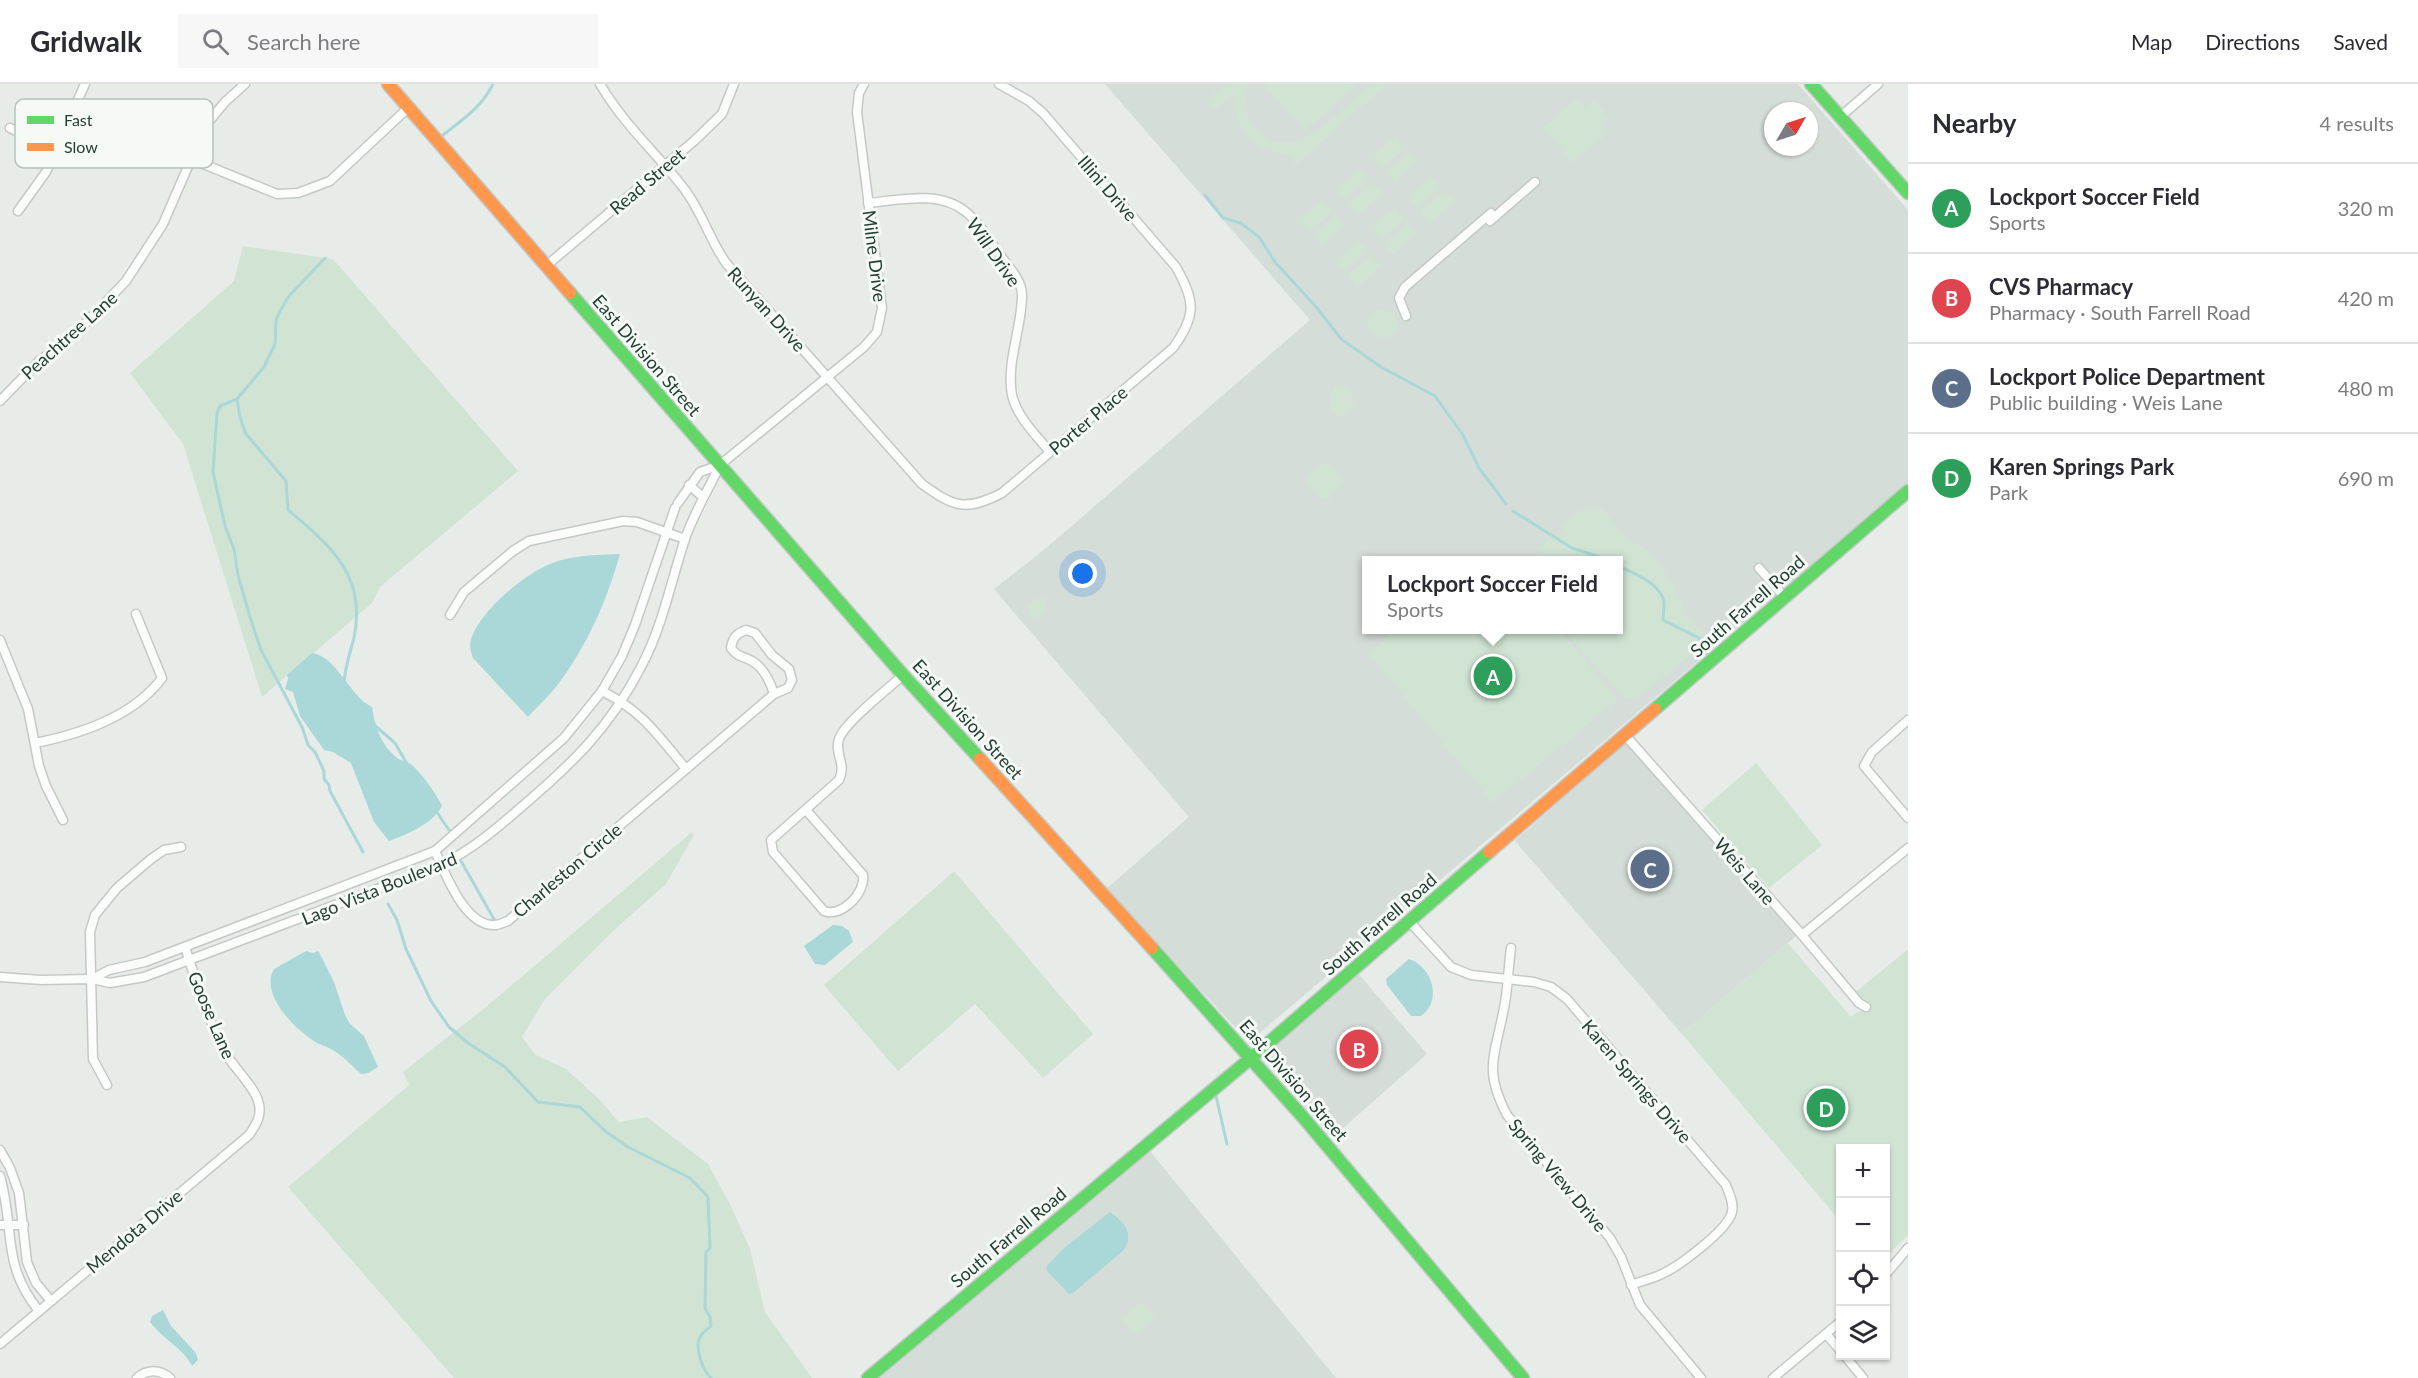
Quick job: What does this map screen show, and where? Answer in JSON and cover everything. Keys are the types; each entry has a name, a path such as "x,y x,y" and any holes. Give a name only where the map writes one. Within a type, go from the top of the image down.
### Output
{"street":[{"path":"78,99 84,84"},
{"name":"Peachtree Lane","path":"213,117 245,84"},
{"name":"East Division Street","path":"388,84 903,675 1251,1058 1523,1378"},
{"name":"Runyan Drive","path":"600,84 622,116 683,187 696,206 713,245 726,263 922,484 943,499 964,506"},
{"name":"Read Street","path":"546,266 665,166 722,114 734,84"},
{"name":"Milne Drive","path":"720,465 864,347 877,332 882,308 856,112 859,93 864,84"},
{"name":"Illini Drive","path":"999,84 1029,101 1043,113 1176,267 1189,291 1192,311"},
{"path":"1811,84 1908,194"},
{"path":"1840,117 1878,84"},
{"path":"213,168 277,194 298,193 330,181 408,108"},
{"path":"10,128 15,130"},
{"path":"18,211 35,190 47,168"},
{"name":"Peachtree Lane","path":"0,401 38,362 77,332 126,281 163,224 187,168"},
{"path":"1406,316 1399,298 1405,287 1535,182"},
{"name":"Will Drive","path":"868,203 926,197 948,201 965,211 1014,274 1022,291 1011,372 1012,396 1022,417 1050,452"},
{"name":"Porter Place","path":"964,506 981,504 1002,493 1173,348 1187,329 1192,311"},
{"name":"Lago Vista Boulevard","path":"92,979 109,970 145,962 435,851 564,738 602,691 622,656 635,625 676,505 700,472 720,465"},
{"name":"Lago Vista Boulevard","path":"0,977 40,980 92,979 110,983 144,977 441,865 473,847 580,755 622,701 643,664 662,620 685,539 703,496 720,465"},
{"path":"688,486 703,496"},
{"name":"South Farrell Road","path":"868,1378 1251,1058 1908,491"},
{"path":"450,615 464,592 513,551 529,542 623,521 637,522 685,539"},
{"path":"1759,568 1785,598"},
{"path":"35,743 65,738 95,727 123,711 154,688 162,678 136,614"},
{"name":"Charleston Circle","path":"435,851 456,896 472,916 483,923 495,926 508,921 774,694 788,688 792,680 789,669 772,655 755,633 746,630 738,633 732,639 731,648 736,655 752,661 763,670 774,694"},
{"path":"0,640 28,709 46,786 63,820"},
{"path":"806,810 863,874 864,883 861,891 839,911 831,914 824,911 770,847 771,840 839,780 843,771 837,748 839,737 903,675"},
{"path":"602,691 638,712 686,769"},
{"path":"1908,720 1872,752 1864,766 1908,818"},
{"name":"Weis Lane","path":"1625,735 1859,1003 1866,1007"},
{"path":"107,1085 93,1059 90,932 95,915 106,899 151,859 164,850 181,847"},
{"path":"1802,935 1908,848"},
{"name":"Karen Springs Drive","path":"1409,921 1451,967 1471,975 1534,982 1551,987 1567,999 1726,1185 1732,1200 1732,1213 1726,1224 1678,1265 1660,1275 1631,1285"},
{"name":"Goose Lane","path":"185,946 224,1050 258,1100 260,1112"},
{"name":"Spring View Drive","path":"1511,948 1503,1012 1492,1061 1492,1078 1498,1097 1507,1115 1610,1238 1622,1257 1640,1305 1701,1378"},
{"name":"Mendota Drive","path":"0,1344 249,1135 256,1125 260,1112"},
{"path":"0,1150 20,1193 27,1262 36,1283 51,1301"},
{"path":"0,1176 6,1197 4,1225 11,1257 20,1283 39,1311"},
{"path":"4,1225 24,1225"},
{"path":"1890,1269 1908,1248"},
{"path":"1773,1378 1836,1325"},
{"path":"1826,1334 1836,1345"},
{"path":"1848,1360 1863,1378"},
{"path":"137,1378 142,1373 155,1371 170,1378"}],"shaded area":[{"path":"1105,84 1798,84 1814,102 1764,102 1764,156 1818,156 1818,107 1908,210 1908,483 1249,1042 1106,889 1189,817 994,589 1045,549 1310,320"},
{"path":"1627,741 1796,936 1682,1034 1515,841"},
{"path":"1357,972 1427,1054 1332,1138 1259,1055"},
{"path":"1149,1150 1336,1378 880,1378 993,1282"}],"green space":[{"path":"1226,84 1249,84 1246,107 1251,123 1269,139 1285,143 1301,139 1332,120 1370,84 1387,84 1296,164 1289,154 1265,148 1248,135 1237,116 1234,92 1215,109 1207,100"},
{"path":"1264,84 1358,84 1305,130"},
{"path":"1577,99 1585,108 1594,100 1609,118 1602,125 1608,133 1573,163 1543,128"},
{"path":"1396,136 1406,147 1382,168 1372,157"},
{"path":"1409,151 1418,162 1395,183 1385,172"},
{"path":"1360,168 1369,179 1346,200 1336,189"},
{"path":"1431,176 1441,187 1417,208 1407,197"},
{"path":"1372,183 1382,193 1358,215 1349,204"},
{"path":"1444,191 1454,201 1430,223 1420,212"},
{"path":"1323,200 1333,211 1309,232 1299,221"},
{"path":"1395,208 1404,219 1381,240 1371,229"},
{"path":"1336,214 1346,225 1322,246 1312,235"},
{"path":"1407,223 1417,234 1393,255 1384,244"},
{"path":"1359,240 1368,251 1345,272 1335,261"},
{"path":"243,246 333,259 518,471 380,587 372,603 262,697 183,444 130,373 234,281"},
{"path":"1371,255 1381,266 1357,287 1348,276"},
{"path":"1383,309 1394,314 1398,328 1391,337 1377,337 1367,327 1370,314"},
{"path":"1344,385 1351,390 1353,407 1345,416 1336,415 1330,401 1335,386"},
{"path":"1324,464 1332,464 1346,481 1329,499 1317,497 1305,482 1311,472"},
{"path":"1589,507 1603,510 1631,541 1643,547 1655,559 1671,581 1687,615 1708,640 1636,700 1625,698 1567,634 1623,634 1623,556 1536,556 1544,544 1560,533 1571,515"},
{"path":"1037,598 1045,598 1046,612 1039,618 1030,616 1028,607"},
{"path":"1392,634 1563,634 1618,699 1493,803 1368,653"},
{"path":"1756,763 1822,845 1769,888 1702,810"},
{"path":"692,832 694,835 666,884 611,933 545,999 522,1037 536,1055 566,1069 600,1100 619,1122 647,1117 708,1164 731,1206 750,1249 765,1312 812,1378 454,1378 288,1187 409,1085 403,1072 486,1007"},
{"path":"954,871 1093,1034 1043,1078 975,1004 898,1071 824,985"},
{"path":"1788,943 1851,1017 1865,1010 1852,995 1908,949 1908,1235 1890,1253 1890,1144 1836,1144 1836,1216 1682,1034"},
{"path":"1141,1303 1155,1318 1139,1335 1124,1320 1124,1317"}],"water":[{"path":"620,554 603,605 579,653 555,687 528,717 473,658 470,644 475,629 503,596 539,569 575,557"},
{"path":"312,653 329,661 356,694 372,707 377,729 388,749 400,760 413,766 436,796 442,806 432,818 418,828 389,841 374,822 351,763 333,752 324,750 300,716 293,692 285,689 287,675"},
{"path":"833,925 842,926 849,931 853,942 825,965 815,964 804,946"},
{"path":"306,951 313,953 318,951 334,982 345,1015 350,1024 364,1036 378,1067 368,1073 361,1074 336,1052 303,1033 280,1008 271,988 274,969"},
{"path":"1409,959 1424,969 1432,984 1432,1001 1421,1016 1411,1016 1387,985 1386,979"},
{"path":"1110,1212 1124,1224 1128,1233 1124,1250 1069,1294 1047,1271 1046,1267 1064,1248"},
{"path":"163,1310 171,1326 196,1353 198,1360 192,1366 184,1354 150,1322 152,1316"}],"waterway":[{"path":"443,135 477,106 493,84"},
{"path":"1205,195 1223,218 1241,223 1259,237 1275,262 1318,309 1341,339 1381,367 1435,396 1463,435 1479,468 1506,504"},
{"path":"325,258 289,296 281,309 276,320 275,344 264,367 237,399 220,406 217,413 213,472 225,526 234,549 238,575 261,650 302,727 308,745 315,752 324,771 324,779 363,852"},
{"path":"237,399 246,434 286,481 288,510 331,550 342,564 350,580 357,616 344,683"},
{"path":"1513,511 1572,548 1597,556"},
{"path":"1623,568 1643,578 1659,591 1664,604 1663,620 1699,638 1709,658"},
{"path":"373,724 395,743 407,764"},
{"path":"436,811 449,830"},
{"path":"461,861 495,921"},
{"path":"388,904 431,1001 449,1027 468,1043 505,1067 538,1102 580,1107 605,1131 628,1147 690,1178 708,1197 710,1248 706,1252 705,1308 710,1317 711,1326 701,1336 698,1347 702,1365 711,1378"},
{"path":"1216,1096 1227,1144"}],"traffic: fast":[{"path":"1811,84 1908,193"},
{"path":"570,293 903,675 980,759"},
{"path":"1655,709 1908,491"},
{"path":"868,1378 1251,1058 1489,852"},
{"path":"1152,948 1302,1116 1523,1378"}],"traffic: slow":[{"path":"388,84 570,293"},
{"path":"1489,852 1655,709"},
{"path":"980,759 1152,948"}],"place":[{"name":"Lockport Soccer Field","path":"1493,676"},
{"name":"Lockport Police Department","path":"1650,869"},
{"name":"CVS Pharmacy","path":"1359,1049"},
{"name":"Karen Springs Park","path":"1826,1108"}]}
